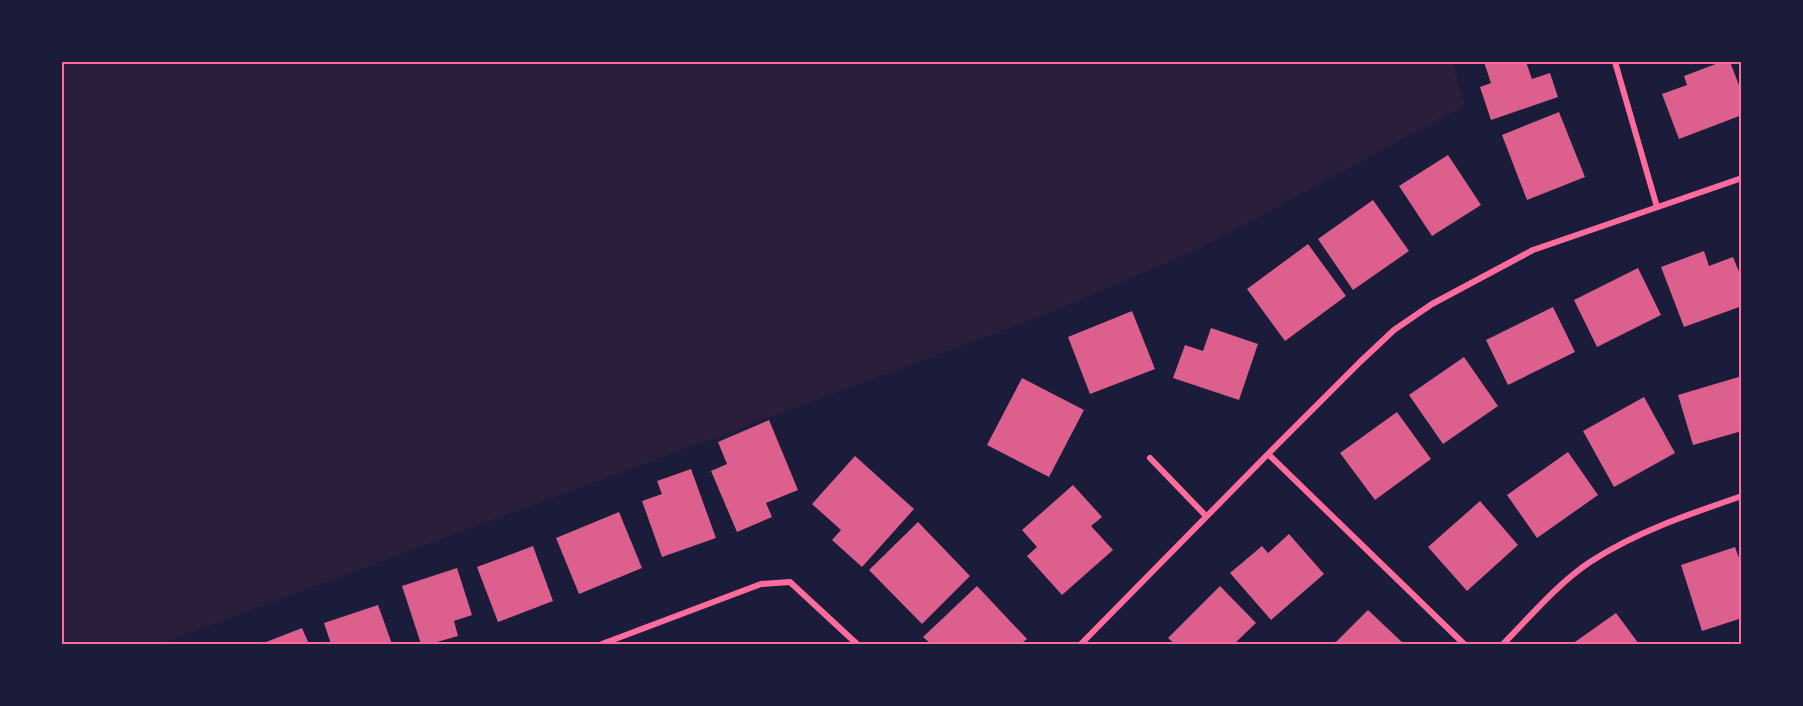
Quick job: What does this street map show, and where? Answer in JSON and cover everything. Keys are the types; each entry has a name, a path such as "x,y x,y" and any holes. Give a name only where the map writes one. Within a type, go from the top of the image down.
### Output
{"street":[{"path":"1615,62 1657,207"},
{"path":"1081,645 1206,516 1394,330 1432,304 1533,250 1742,178"},
{"path":"1268,454 1464,645"},
{"path":"1150,458 1206,516"},
{"path":"1503,645 1560,587 1588,563 1653,529 1742,496"},
{"path":"602,645 761,584 790,582 857,645"}],"shaded area":[{"path":"62,62 1452,62 1465,105 1199,249 1031,320 159,644 62,644"}],"building":[{"path":"1484,62 1526,62 1532,79 1550,73 1558,97 1491,120 1480,87 1491,83"},
{"path":"1721,62 1730,62 1742,93 1742,115 1679,139 1662,94 1687,85 1684,76"},
{"path":"1559,112 1585,177 1527,200 1502,135"},
{"path":"1448,155 1481,205 1432,236 1399,186"},
{"path":"1373,200 1409,251 1353,290 1318,239"},
{"path":"1308,244 1346,296 1285,341 1247,289"},
{"path":"1704,251 1709,266 1733,257 1742,279 1742,306 1684,327 1661,267"},
{"path":"1638,268 1661,315 1597,347 1574,300"},
{"path":"1553,307 1575,352 1508,385 1486,340"},
{"path":"1132,311 1155,369 1090,394 1068,337"},
{"path":"1211,328 1258,344 1239,400 1173,378 1185,345 1203,351"},
{"path":"1464,357 1498,406 1443,444 1409,395"},
{"path":"1742,376 1742,431 1693,445 1678,395"},
{"path":"1022,378 1084,410 1049,477 987,445"},
{"path":"1644,397 1675,453 1614,487 1583,431"},
{"path":"1397,412 1431,459 1375,500 1340,453"},
{"path":"769,420 798,490 766,503 772,517 737,532 711,471 727,464 718,442"},
{"path":"1568,452 1598,495 1537,538 1507,495"},
{"path":"855,456 914,509 862,567 832,540 841,530 812,504"},
{"path":"691,469 716,538 662,557 642,501 662,494 657,481"},
{"path":"1073,485 1102,517 1091,526 1113,550 1062,595 1027,556 1037,547 1022,530"},
{"path":"1480,501 1518,545 1467,591 1428,547"},
{"path":"619,512 642,568 579,594 556,538"},
{"path":"918,522 970,576 922,624 869,570"},
{"path":"1289,534 1324,574 1271,620 1230,573 1262,546 1268,553"},
{"path":"533,546 553,601 498,622 477,567"},
{"path":"1735,547 1742,566 1742,618 1702,631 1681,565"},
{"path":"457,568 472,615 454,621 458,636 430,644 421,644 402,586"},
{"path":"977,586 1027,639 1021,644 931,644 923,637"},
{"path":"1220,586 1256,623 1234,644 1175,644 1168,638"},
{"path":"378,605 392,644 331,644 324,623"},
{"path":"1368,610 1404,644 1334,644"},
{"path":"1616,613 1639,644 1572,644"},
{"path":"302,628 309,644 261,644"}]}
